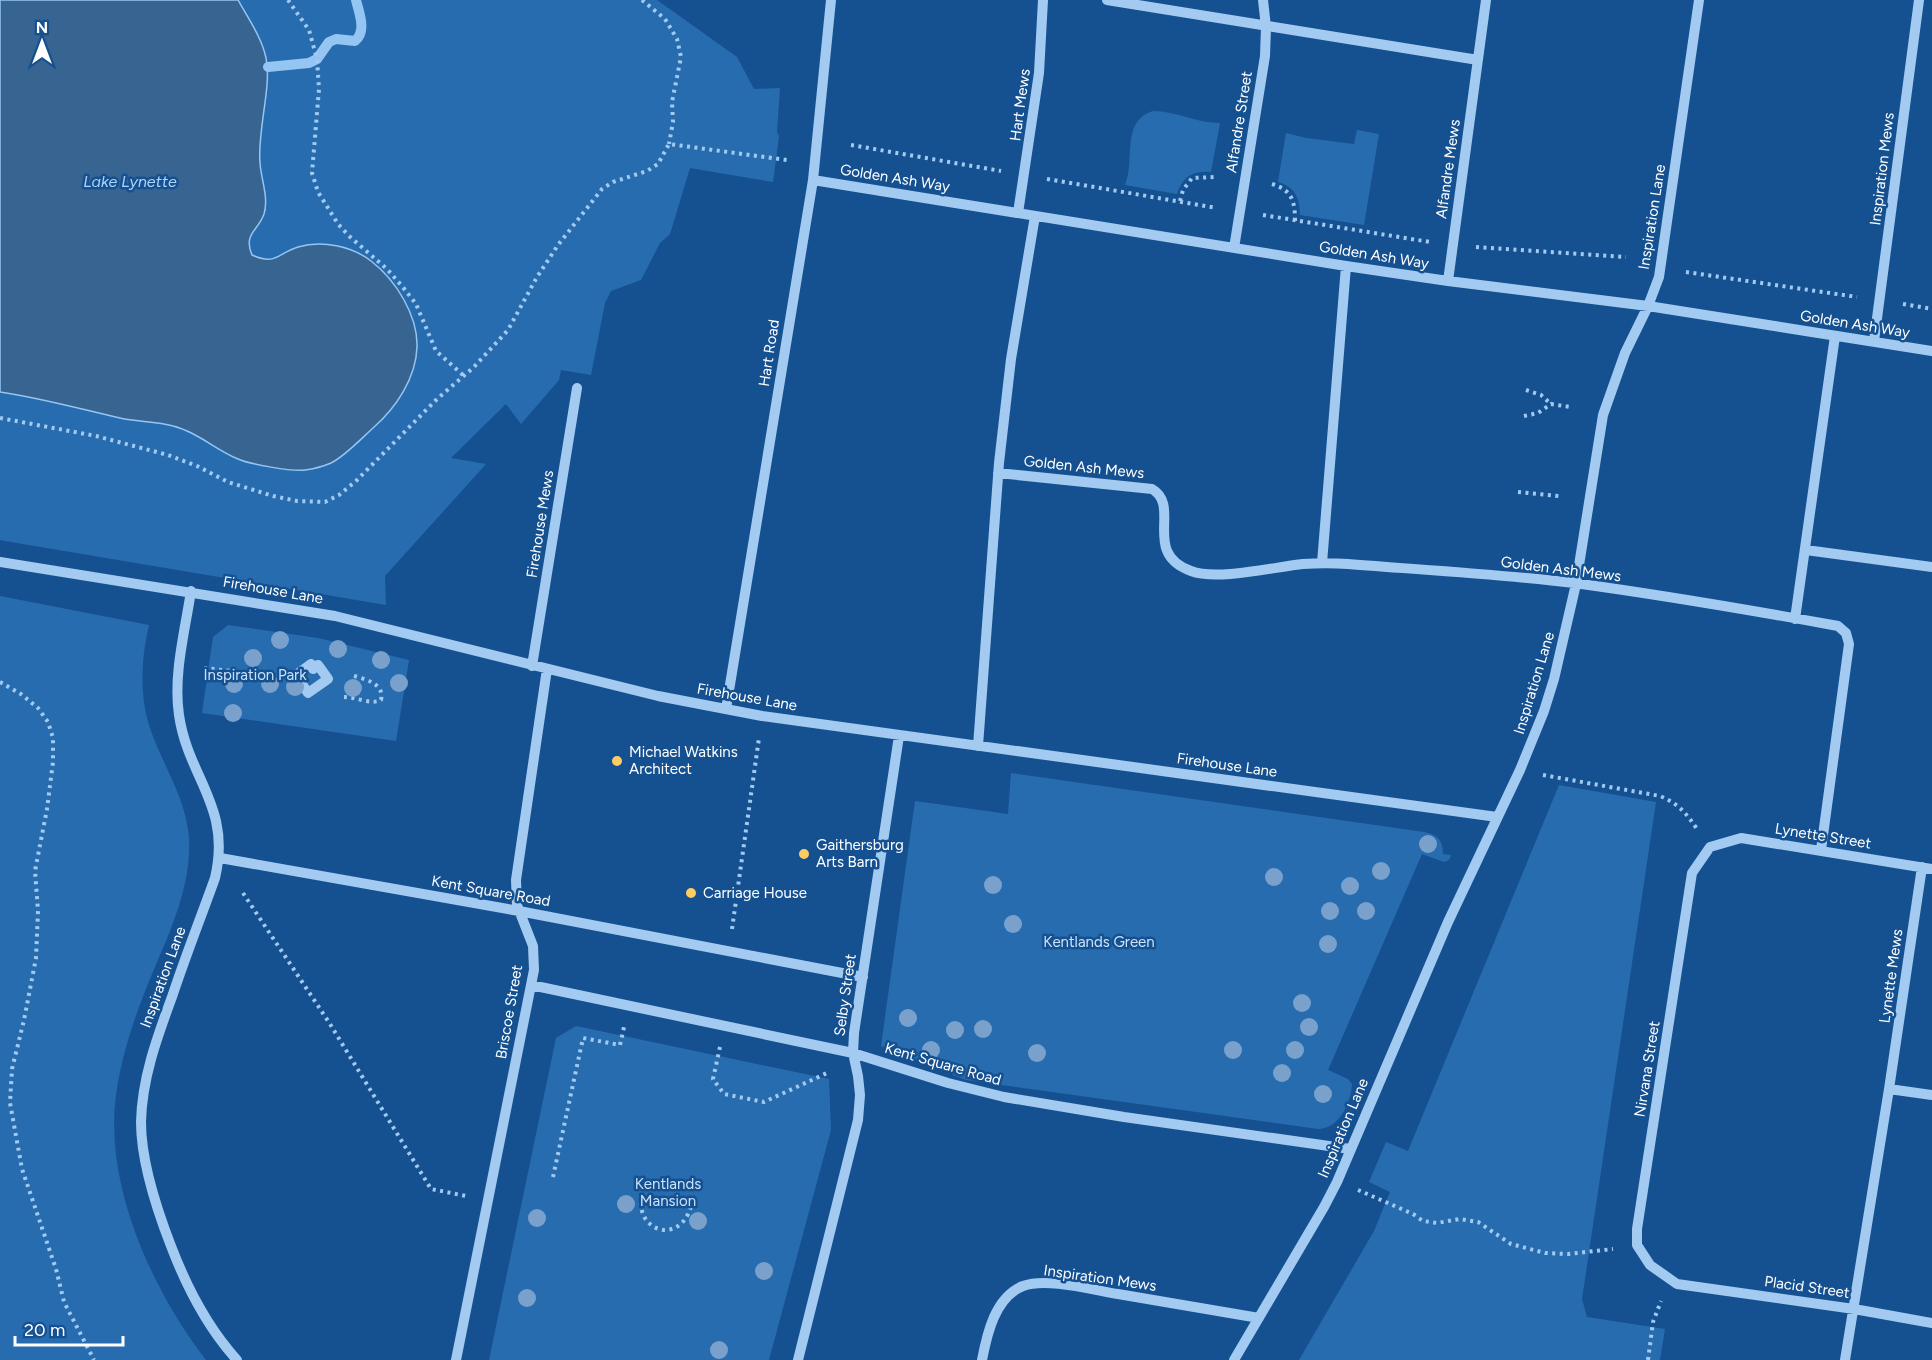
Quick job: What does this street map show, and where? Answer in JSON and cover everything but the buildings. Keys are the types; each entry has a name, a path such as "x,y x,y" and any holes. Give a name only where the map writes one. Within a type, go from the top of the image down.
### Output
{"street":[{"name":"Hart Road","path":"726,710 813,180 831,0"},
{"name":"Hart Mews","path":"1018,213 1038,85 1043,0"},
{"path":"1107,0 1478,60"},
{"name":"Alfandre Street","path":"1234,248 1265,56 1266,27 1263,0"},
{"name":"Alfandre Mews","path":"1448,281 1486,0"},
{"name":"Inspiration Lane","path":"1234,1360 1337,1182 1448,922 1520,770 1544,711 1554,679 1575,584 1603,415 1625,353 1648,306 1661,266 1699,0"},
{"name":"Inspiration Mews","path":"1874,341 1919,0"},
{"name":"Golden Ash Way","path":"813,180 1346,266 1648,306 1932,351"},
{"path":"978,746 998,473 1011,359 1035,216"},
{"path":"1322,563 1346,266"},
{"path":"1795,619 1835,336"},
{"name":"Firehouse Mews","path":"532,666 577,388"},
{"name":"Golden Ash Mews","path":"998,473 1152,489 1160,495 1164,504 1163,532 1166,549 1175,562 1191,572 1223,573 1322,563 1575,584 1838,626 1846,633 1850,644 1821,850"},
{"path":"1806,550 1932,567"},
{"name":"Firehouse Lane","path":"0,562 335,616 532,666 726,710 899,736 1497,817"},
{"name":"Inspiration Lane","path":"191,591 179,674 179,714 186,742 217,820 220,858 215,878 155,1044 147,1076 141,1124 151,1184 178,1265 200,1310 219,1340 237,1360"},
{"name":"Briscoe Street","path":"456,1360 534,970 533,945 519,911 516,880 547,669"},
{"name":"Selby Street","path":"798,1360 858,1120 860,1084 853,1053 856,1014 899,736"},
{"name":"Lynette Street","path":"1710,847 1741,838 1927,868"},
{"name":"Nirvana Street","path":"1637,1245 1637,1228 1692,873 1710,847"},
{"name":"Kent Square Road","path":"220,858 519,911 863,977"},
{"name":"Lynette Mews","path":"1845,1360 1927,868"},
{"name":"Kent Square Road","path":"531,985 853,1053 948,1083 1004,1097 1350,1149"},
{"path":"1889,1089 1932,1095"},
{"path":"1637,1245 1650,1265 1673,1281"},
{"name":"Placid Street","path":"1673,1281 1932,1323"},
{"name":"Inspiration Mews","path":"982,1360 995,1315 1005,1300 1023,1286 1034,1284 1068,1286 1259,1318"}],"path":[{"path":"288,0 309,30 317,59 319,89 312,173 318,192 348,236 387,269 402,286 416,304 436,351 464,376"},
{"path":"0,418 96,436 168,455 198,466 228,482 273,496 297,501 325,502 339,495 357,481 508,330 537,277 558,245 602,189 613,182 647,171 658,164 669,144 673,122 672,102 681,57 677,39 665,19 642,0"},
{"path":"669,144 787,160"},
{"path":"1180,201 1183,190 1192,178 1215,177"},
{"path":"1272,184 1280,186 1291,195 1294,201 1296,221"},
{"path":"1686,272 1932,309"},
{"path":"1526,390 1541,395 1551,404 1570,407"},
{"path":"1524,416 1538,413 1551,404"},
{"path":"1518,492 1559,496"},
{"path":"202,679 205,658"},
{"path":"204,668 250,673 283,672"},
{"path":"0,682 38,708 48,722 52,738 53,762 35,871 39,911 36,958 12,1069 10,1103 22,1169 56,1269 64,1302 94,1360"},
{"path":"729,952 762,716"},
{"path":"1520,770 1660,796 1674,802 1687,814 1710,847"},
{"path":"243,892 330,1024 431,1189 487,1200"},
{"path":"553,1177 583,1038 620,1046 628,1006"},
{"path":"724,1026 713,1079 724,1094 764,1102 830,1072"},
{"path":"1337,1182 1401,1209 1423,1221 1437,1223 1460,1219 1478,1222 1511,1244 1545,1253 1569,1254 1637,1245"},
{"path":"641,1195 640,1210 643,1217 653,1227 660,1230 681,1225 686,1220 691,1206"},
{"path":"1648,1360 1653,1322 1673,1281"}],"green space":[{"path":"0,0 657,0 737,57 754,89 780,88 777,132 779,136 773,182 690,168 670,234 660,243 641,280 611,291 605,303 591,375 561,370 559,380 521,424 506,404 451,458 486,464 385,576 386,605 0,540"},
{"path":"1153,111 1220,123 1211,172 1199,172 1189,176 1182,183 1177,194 1125,185 1136,123"},
{"path":"1357,130 1379,134 1364,225 1300,215 1299,203 1295,194 1289,187 1278,182 1286,133 1354,144"},
{"path":"0,596 149,625 142,678 144,705 151,731 184,810 189,838 189,858 186,879 175,918 139,1006 127,1044 116,1095 114,1129 117,1165 136,1235 167,1302 206,1360 0,1360"},
{"name":"Inspiration Park","path":"228,625 318,638 409,660 396,741 202,713 213,637"},
{"name":"Kentlands Green","path":"1011,773 1423,832 1439,839 1443,854 1451,855 1449,860 1444,862 1422,854 1328,1070 1348,1079 1352,1084 1346,1107 1338,1120 1332,1125 1318,1129 966,1080 881,1046 915,801 1008,814"},
{"path":"1559,785 1656,802 1582,1299 1587,1317 1665,1329 1660,1360 1299,1360 1374,1231 1390,1192 1369,1182 1386,1142 1408,1151"},
{"name":"Kentlands Mansion","path":"576,1026 829,1079 831,1130 769,1360 489,1360 556,1038"}],"water":[{"name":"Lake Lynette","path":"0,0 238,0 261,43 267,70 260,150 265,208 261,220 250,237 252,255 272,259 298,247 317,244 346,248 371,261 389,278 404,300 414,323 416,359 409,381 397,402 381,420 342,456 328,464 305,470 261,465 238,459 190,432 173,426 126,419 0,392"}],"waterway":[{"path":"268,67 309,63 317,59 329,42 336,39 355,41 361,32 356,0"}],"place":[{"name":"Michael Watkins Architect","path":"617,761"},
{"name":"Gaithersburg Arts Barn","path":"804,854"},
{"name":"Carriage House","path":"691,893"}]}
